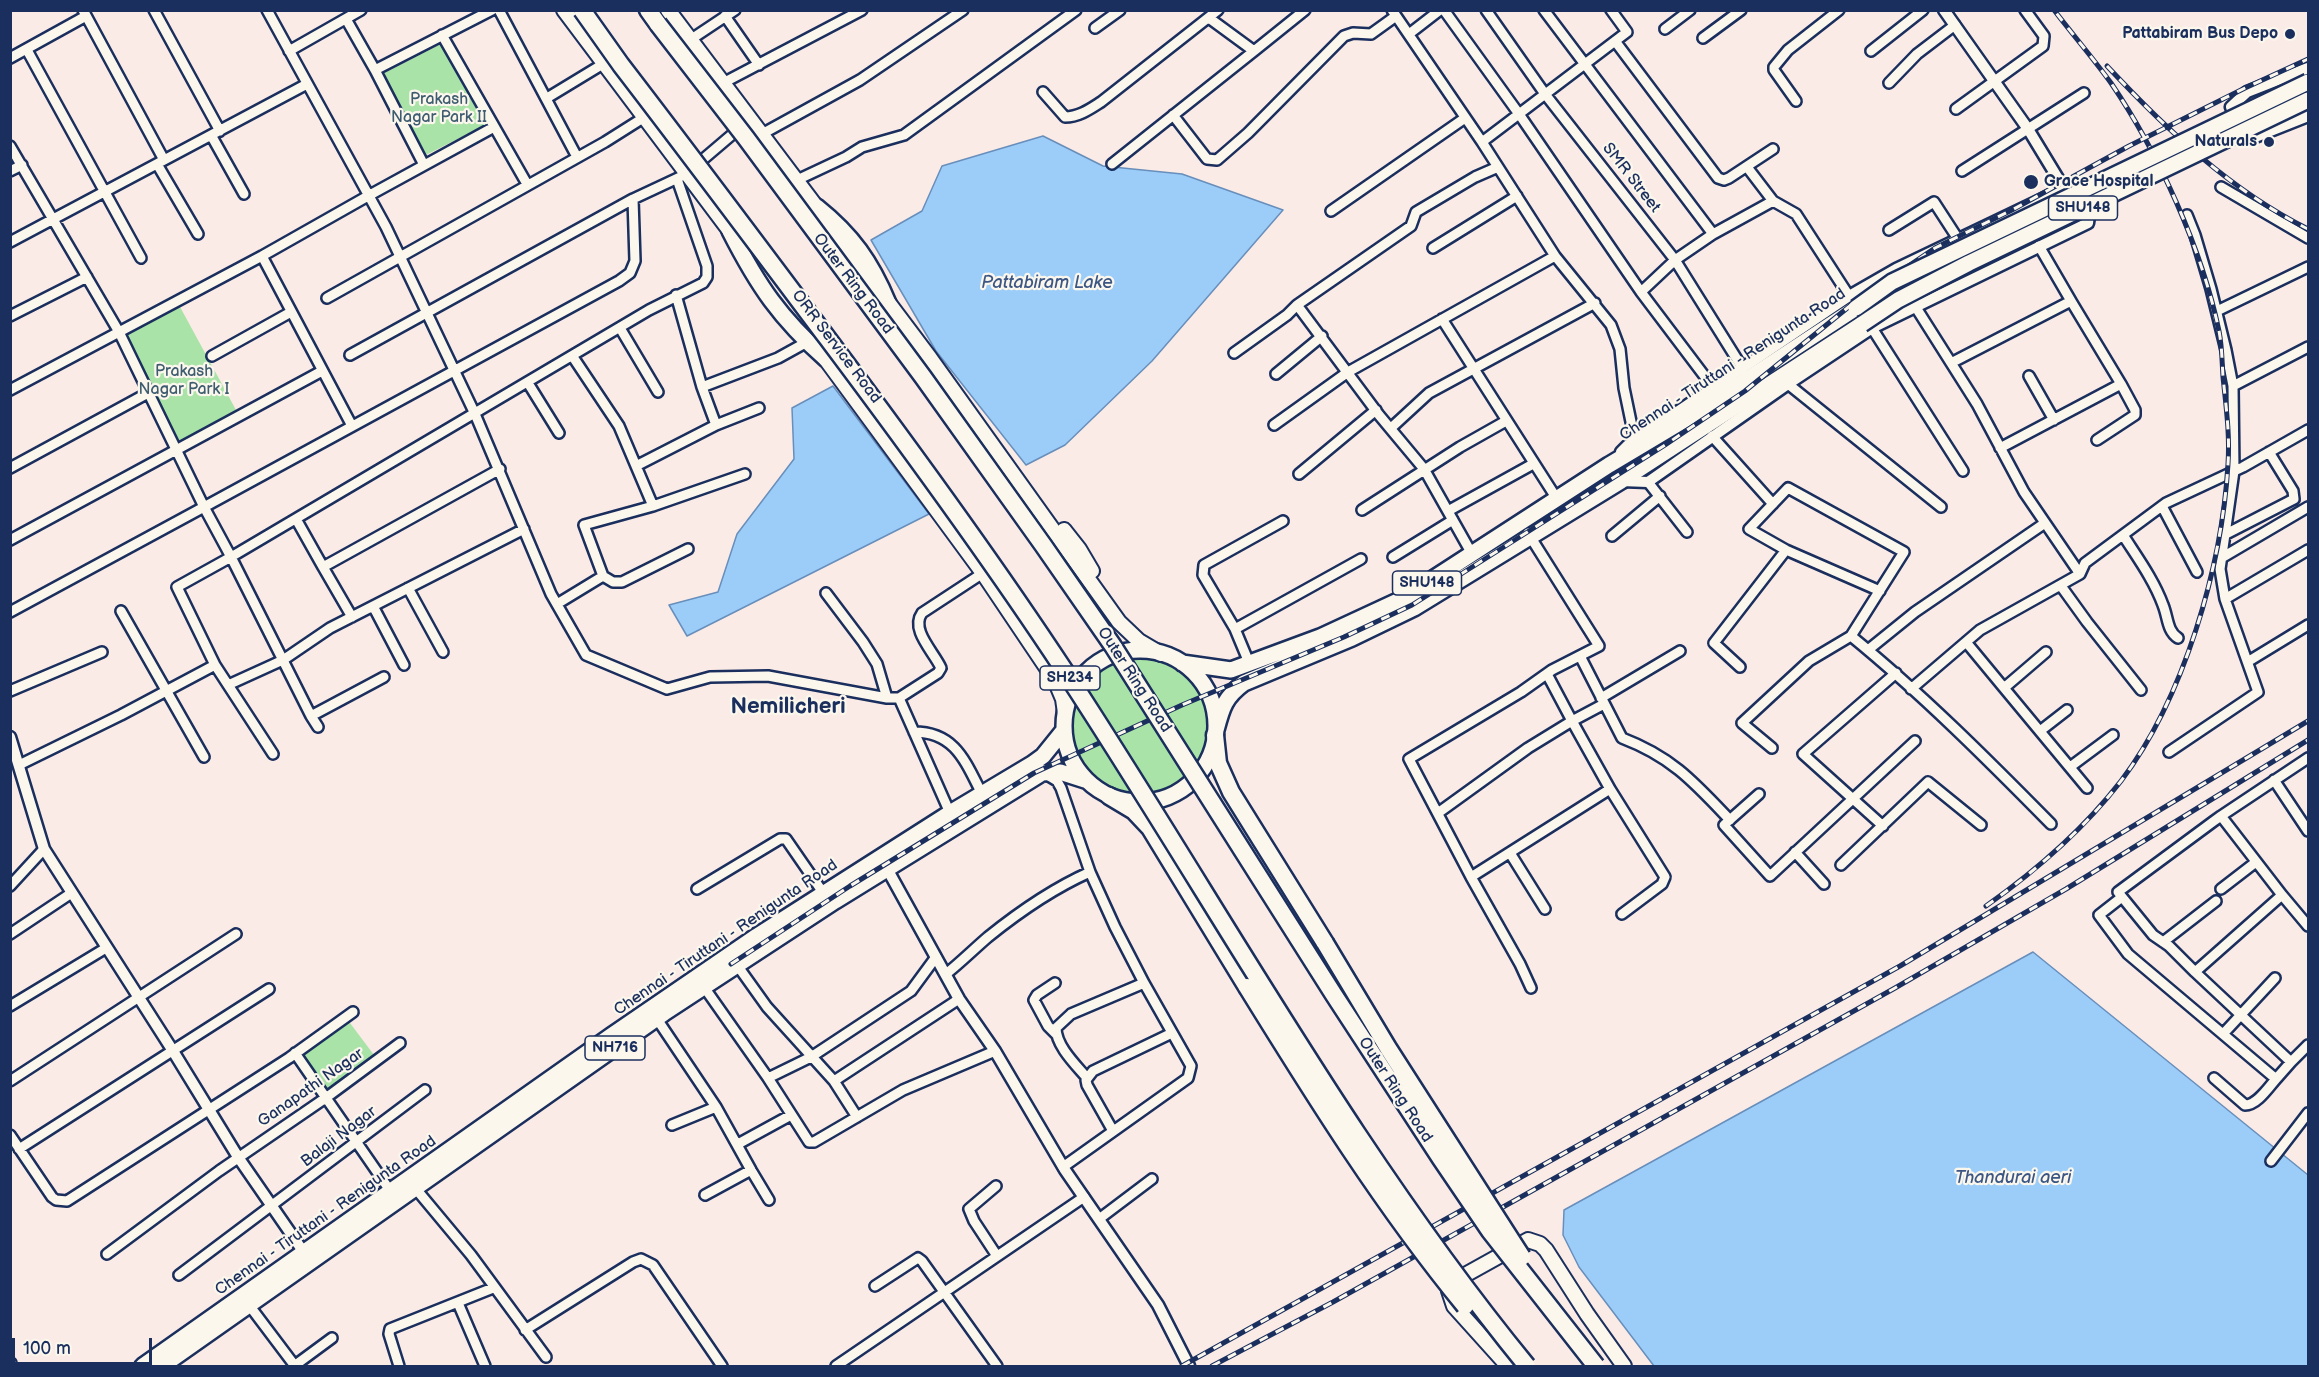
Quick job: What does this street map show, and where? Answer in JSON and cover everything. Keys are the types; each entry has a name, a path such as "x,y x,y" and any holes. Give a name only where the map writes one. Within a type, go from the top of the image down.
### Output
{"highway":[{"name":"SH234","path":"582,10 882,411 994,566 1149,801 1386,1177 1465,1289 1526,1366"},
{"name":"Outer Ring Road","path":"658,15 1030,526 1113,646 1434,1150 1490,1231 1595,1365"},
{"name":"Chennai - Tiruttani - Renigunta Road","path":"1085,780 1070,757 1064,730 1065,713 1077,685 1088,671 1103,660 1125,652 1137,651 1161,654 1182,663 1231,670 1250,665 1320,637 1402,599 1609,465 1691,416 1852,302 2308,82"},
{"name":"Chennai - Tiruttani - Renigunta Road","path":"162,1366 249,1305 391,1192 658,1004 757,936 824,894 884,863 1042,773 1060,772 1085,780 1109,796 1136,802 1162,799 1174,794 1203,768 1209,756 1223,705 1244,683 1352,638 1414,608 1620,482 1867,326 1898,300 1969,263 2308,100"},
{"path":"817,207 836,222 859,248 877,277 888,303"},
{"path":"730,231 773,305 826,359"},
{"name":"Chennai - Tiruttani - Renigunta Road","path":"1182,663 1204,686 1211,700 1215,733"},
{"name":"Chennai - Tiruttani - Renigunta Road","path":"143,1366 307,1257 416,1189 657,1018 884,863 950,813 1032,764 1043,756 1064,730"},
{"path":"1215,733 1218,763 1231,792 1454,1152 1595,1365"},
{"path":"1109,796 1134,811 1150,828 1311,1091 1379,1194 1466,1307 1526,1366"}],"main road":[{"name":"ORR Service Road","path":"564,10 643,118 682,176 730,231 983,573 1001,599 1008,618 1036,664 1058,686 1065,713"},
{"path":"658,15 690,40 817,207"},
{"path":"888,303 1033,499 1102,599 1130,634 1161,654"},
{"path":"1508,1366 1454,1306 1449,1291 1456,1280 1528,1240 1540,1244 1546,1250 1624,1366"}],"street":[{"path":"154,10 244,194"},
{"path":"267,10 400,256 500,469 557,604 586,656 667,689 710,677 768,676 887,698 899,698 938,673 940,668 917,624 922,613 983,573"},
{"path":"289,51 361,10"},
{"path":"375,70 492,10"},
{"path":"499,10 578,157"},
{"path":"690,40 735,10"},
{"path":"723,83 862,10"},
{"path":"762,134 860,80 963,10"},
{"path":"797,180 862,147 904,135 1076,10"},
{"path":"1095,28 1120,10"},
{"path":"1043,92 1065,117 1073,117 1085,112 1101,102 1218,10"},
{"path":"1112,164 1305,10"},
{"path":"1409,34 1442,10 1519,114 1641,292 1706,378 1711,390"},
{"name":"SMR Street","path":"1486,10 1545,94 1675,260 1743,369"},
{"path":"1544,10 1713,234"},
{"path":"1482,142 1627,32 1611,10"},
{"path":"1665,30 1690,10"},
{"path":"1703,38 1740,10"},
{"path":"1796,101 1774,67 1788,50 1839,10"},
{"path":"1871,51 1923,10"},
{"path":"1944,10 2028,129 2065,190"},
{"path":"1956,109 2043,46 2044,36 2025,10"},
{"path":"10,58 27,50 85,13 198,234"},
{"path":"1173,115 1207,159 1217,160 1248,133 1344,36 1353,33 1371,34 1394,13 1482,142 1555,256 1611,325 1620,349 1624,388 1635,441"},
{"path":"725,16 759,65"},
{"path":"1209,18 1254,51"},
{"path":"346,19 424,165"},
{"path":"1888,83 1917,54 1954,25"},
{"path":"442,36 527,184"},
{"path":"1615,41 1718,178 1724,180 1729,178 1773,149"},
{"path":"27,50 141,258"},
{"path":"547,98 603,64"},
{"path":"2308,68 2247,92 2231,107 2238,125 2250,139 2308,116"},
{"path":"10,242 307,84"},
{"path":"1962,171 2084,93"},
{"path":"327,298 643,118"},
{"path":"1331,212 1464,118"},
{"path":"350,355 633,199 682,176 750,119"},
{"path":"10,390 262,256 368,195 494,127"},
{"path":"10,146 119,332 204,507 318,727"},
{"path":"10,171 22,165"},
{"path":"1747,166 1773,201 1796,214 1852,302"},
{"path":"1234,353 1287,315 1297,305 1411,226 1416,213 1475,177 1498,167"},
{"path":"273,754 215,665 177,587 676,295 704,283 708,271 682,176"},
{"path":"2221,187 2308,238"},
{"path":"1609,465 1635,441 1743,369 1852,302 1896,269 2059,191 2073,189 2085,198 2090,212 2088,223 1915,306 1867,326 1648,482 1620,482"},
{"path":"1433,248 1517,196"},
{"path":"10,612 619,281 634,268 636,247 633,199"},
{"path":"1641,292 1675,260 1713,234 1773,201"},
{"path":"1888,230 1934,202 1958,239"},
{"path":"2169,752 2258,692 2249,661 2225,599 2220,569 2234,471 2233,386 2217,311 2187,215"},
{"path":"2039,246 2135,410 2135,416 2097,440"},
{"path":"262,256 352,426"},
{"path":"1274,425 1348,372 1555,256"},
{"path":"2217,311 2308,267"},
{"path":"10,316 87,277"},
{"path":"676,295 702,387 716,425"},
{"path":"1952,363 2071,301"},
{"path":"1391,428 1429,393 1595,303"},
{"path":"1297,305 1376,410 1424,469 1472,554"},
{"path":"1915,306 1952,363 2024,492 2080,574"},
{"path":"212,356 291,312"},
{"path":"1442,320 1557,499"},
{"path":"1867,326 1963,471"},
{"path":"620,328 658,393"},
{"path":"1276,374 1322,336"},
{"path":"702,387 778,358 807,342"},
{"path":"2233,386 2308,346"},
{"path":"573,357 619,426 653,506"},
{"path":"10,540 322,371"},
{"path":"2029,376 2054,420"},
{"path":"528,383 559,433"},
{"path":"1788,384 1941,507"},
{"path":"2000,448 2121,384"},
{"path":"10,468 148,393"},
{"path":"636,466 716,425 759,408"},
{"path":"1299,474 1376,410"},
{"path":"1362,510 1424,469 1506,421"},
{"path":"1911,689 1980,630 2080,574 2085,563 2162,506 2234,471 2308,430"},
{"path":"1712,436 1773,504"},
{"path":"2226,534 2294,499 2293,491 2270,452"},
{"path":"1448,511 1533,464"},
{"path":"323,567 500,469"},
{"path":"688,549 622,582 613,582 603,576 584,525 653,506 745,474"},
{"path":"1648,482 1687,532"},
{"path":"1772,748 1742,723 1809,661 1851,636 1880,591 1904,552 1788,488 1749,530 1786,550 1880,591"},
{"path":"1612,536 1660,496"},
{"path":"2162,506 2197,572"},
{"path":"2223,557 2308,507"},
{"path":"296,519 352,617"},
{"path":"1393,557 1453,520"},
{"path":"1250,665 1235,629 1203,575 1204,565 1283,521"},
{"path":"1521,524 1599,646 1547,674 1409,759 1531,988"},
{"path":"1868,650 1915,612 2045,524"},
{"path":"228,685 283,660 330,628 524,529"},
{"path":"2123,535 2159,595 2167,615 2169,630 2178,638"},
{"path":"1740,667 1714,643 1786,550"},
{"path":"2225,599 2308,550"},
{"path":"1235,629 1361,559"},
{"path":"557,604 603,576"},
{"path":"2061,586 2141,690"},
{"path":"408,588 442,652"},
{"path":"825,593 877,664 887,698"},
{"path":"373,606 404,665"},
{"path":"121,611 204,757"},
{"path":"2249,661 2308,625"},
{"path":"1851,636 1896,673 1975,747 2051,824"},
{"path":"1966,642 2087,788"},
{"path":"1437,813 1528,748 1680,651"},
{"path":"10,691 102,652"},
{"path":"2004,688 2046,652"},
{"path":"1580,657 1622,738 1647,748 1684,773 1730,820"},
{"path":"19,765 215,665"},
{"path":"1883,826 1803,754 1896,673"},
{"path":"1547,674 1610,789 1665,877 1662,884 1622,914"},
{"path":"311,716 384,676"},
{"path":"899,698 950,813"},
{"path":"2040,731 2067,710"},
{"path":"914,732 930,732 945,738 964,759 982,794"},
{"path":"2070,767 2113,735"},
{"path":"10,737 44,849 70,894 173,1051 238,1157 271,1208 307,1257"},
{"path":"1759,794 1724,825 1770,876 1915,741"},
{"path":"2291,1062 2153,935 2118,892 2221,816 2308,758"},
{"path":"1042,773 1057,781 1061,788 1090,872 1115,927 1191,1065 1188,1078 1064,1167"},
{"path":"2274,780 2308,831"},
{"path":"1841,865 1928,782 1981,825"},
{"path":"1471,877 1610,789"},
{"path":"2221,816 2308,926"},
{"path":"697,889 780,839 786,839 824,894"},
{"path":"10,886 44,849"},
{"path":"1796,852 1824,884"},
{"path":"1510,853 1545,909"},
{"path":"2221,889 2256,862"},
{"path":"884,863 959,999 995,1051 1064,1167 1162,1311 1189,1366"},
{"path":"946,974 988,938 1060,886 1090,872"},
{"path":"10,934 70,894"},
{"path":"2195,972 2282,895"},
{"path":"2122,897 2099,915 2128,954 2276,1079"},
{"path":"2163,942 2216,901"},
{"path":"10,1081 236,934"},
{"path":"10,1006 106,948"},
{"path":"768,1078 811,1057 911,992 936,957"},
{"path":"737,965 767,1007 834,1081 857,1117"},
{"path":"2223,1034 2239,1014 2275,978"},
{"path":"1055,983 1037,995 1034,1000 1048,1026 1056,1034 1072,1061 1087,1078"},
{"path":"1056,1034 1056,1028 1071,1014 1144,983"},
{"path":"704,987 768,1078 809,1143 903,1090 995,1051"},
{"path":"19,1149 269,989"},
{"path":"834,1081 959,999"},
{"path":"10,1135 56,1200 67,1201 295,1053 353,1012"},
{"path":"657,1018 716,1107 769,1200"},
{"path":"1113,1131 1087,1085 1087,1078 1093,1071 1172,1033"},
{"name":"Ganapathi Nagar","path":"107,1254 238,1157 327,1097 400,1043"},
{"path":"2214,1078 2245,1105 2250,1105 2308,1045"},
{"path":"295,1053 391,1192"},
{"name":"Balaji Nagar","path":"179,1275 426,1090"},
{"path":"672,1125 716,1107"},
{"path":"2271,1161 2308,1113"},
{"path":"738,1144 791,1115"},
{"path":"705,1195 751,1170"},
{"path":"1099,1219 1152,1179"},
{"path":"996,1186 969,1209 996,1256"},
{"path":"416,1189 471,1256 546,1357"},
{"path":"836,1366 1084,1197"},
{"path":"875,1286 918,1258 945,1291 997,1366"},
{"path":"525,1330 641,1259 653,1265 722,1366"},
{"path":"399,1366 389,1334 390,1329 493,1288"},
{"path":"458,1303 485,1366"},
{"path":"249,1305 295,1366 332,1338"}],"green space":[{"name":"Prakash Nagar Park II","path":"441,44 485,125 424,156 384,73"},
{"name":"Prakash Nagar Park I","path":"179,305 236,410 178,442 124,335"},
{"path":"1139,656 1166,661 1188,677 1204,699 1209,726 1204,753 1188,775 1166,791 1139,796 1112,791 1090,775 1074,753 1069,726 1074,699 1090,677 1112,661"},
{"path":"347,1019 374,1055 327,1094 299,1054"}],"water":[{"name":"Pattabiram Lake","path":"1043,136 1103,166 1182,174 1283,210 1152,361 1065,445 1026,465 936,351 871,240 922,211 942,166"},
{"path":"833,386 929,514 687,636 669,605 718,592 737,534 794,459 792,408"},
{"name":"Thandurai aeri","path":"2033,952 2308,1175 2308,1366 1654,1366 1579,1267 1563,1235 1564,1210"}],"railway":[{"path":"1986,906 2041,864 2075,833 2121,781 2143,748 2181,671 2196,630 2218,545 2228,464 2228,431 2220,337 2202,267 2190,235 2161,170 2128,110 2111,83 2054,10"},
{"path":"731,964 850,886 1034,773 1182,705 1344,637 1412,605 1665,445 1745,391 1851,305 1935,248 2012,210 2129,146 2308,59"},
{"path":"2107,66 2201,157 2252,196 2308,229"},
{"path":"1182,1366 1900,966 2308,721"},
{"path":"1212,1366 1333,1302 1895,988 2066,889 2308,740"}],"place":[{"name":"Pattabiram Bus Depo","path":"2290,34"},
{"name":"Naturals","path":"2269,142"},
{"name":"Grace Hospital","path":"2031,182"}],"district":[{"name":"Nemilicheri","path":"788,707"}]}
